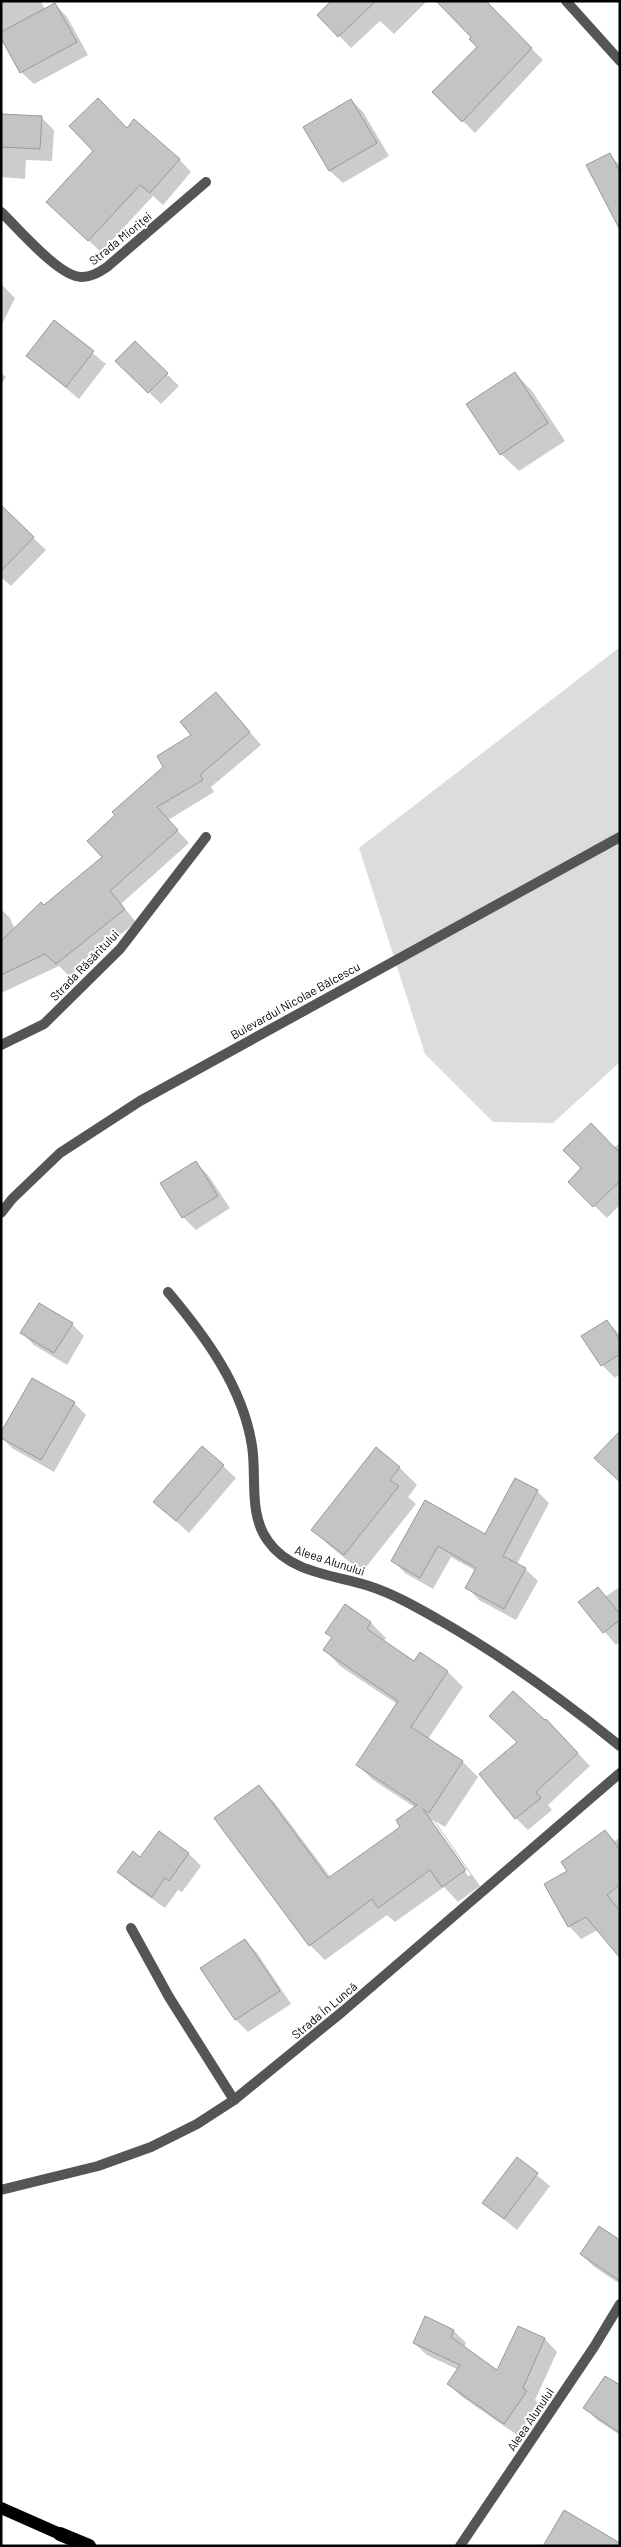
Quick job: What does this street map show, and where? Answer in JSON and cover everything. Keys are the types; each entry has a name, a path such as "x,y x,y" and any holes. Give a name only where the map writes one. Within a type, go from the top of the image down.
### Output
{"highway":[{"path":"60,2534 75,2546"},
{"path":"60,2534 89,2546"}],"main road":[{"path":"1,2508 60,2534"}],"street":[{"path":"566,1 620,61"},
{"name":"Strada Mioriței","path":"1,212 58,266 71,276 83,277 95,274 107,267 206,182"},
{"name":"Strada Răsăritului","path":"1,1045 44,1024 120,949 206,837"},
{"name":"Bulevardul Nicolae Bălcescu","path":"1,1213 12,1199 60,1153 140,1101 620,837"},
{"name":"Aleea Alunului","path":"168,1292 195,1324 224,1370 240,1400 252,1446 258,1519 268,1541 286,1559 309,1569 372,1587 419,1608 460,1631 538,1682 620,1746"},
{"name":"Strada În Luncă","path":"1,2190 98,2166 151,2147 196,2124 234,2100 342,2012 620,1773"},
{"path":"131,1928 169,1997 234,2100"},
{"name":"Aleea Alunului","path":"460,2546 594,2347 620,2304"}],"shaded area":[{"path":"620,647 620,1062 553,1123 493,1122 425,1054 359,848"}],"building":[{"path":"331,1 376,1 338,37 317,15"},
{"path":"436,1 486,1 532,48 462,122 432,92 477,47 469,39 471,37"},
{"path":"55,3 77,42 20,73 1,38 1,32"},
{"path":"98,98 127,128 134,119 180,159 150,193 140,185 88,241 46,202 93,151 69,126"},
{"path":"351,99 377,143 329,171 303,127"},
{"path":"1,114 42,116 40,149 1,147"},
{"path":"610,153 620,172 620,230 586,165"},
{"path":"54,320 94,351 66,387 26,356"},
{"path":"135,341 168,373 148,393 115,361"},
{"path":"515,372 548,423 500,455 466,404"},
{"path":"1,505 34,537 1,571"},
{"path":"216,692 250,732 200,775 203,780 157,807 178,830 110,891 125,909 56,964 45,954 1,975 1,941 41,902 44,905 102,857 87,841 115,815 112,812 163,767 157,756 191,735 180,722"},
{"path":"591,1123 620,1153 620,1181 593,1207 568,1182 581,1168 563,1150"},
{"path":"196,1161 218,1196 182,1218 160,1183"},
{"path":"39,1303 73,1323 54,1353 20,1333"},
{"path":"607,1320 620,1340 620,1354 601,1366 581,1336"},
{"path":"32,1378 75,1402 41,1460 1,1438 1,1432"},
{"path":"620,1431 620,1482 594,1458"},
{"path":"202,1446 224,1465 176,1521 153,1502"},
{"path":"376,1447 400,1467 390,1480 399,1486 344,1555 311,1530"},
{"path":"515,1478 538,1490 503,1556 526,1568 504,1609 465,1588 476,1568 438,1546 420,1578 391,1561 425,1500 485,1534"},
{"path":"598,1587 620,1614 620,1620 603,1633 578,1602"},
{"path":"345,1604 371,1622 367,1629 414,1661 420,1652 448,1671 411,1727 463,1761 429,1813 423,1809 466,1870 442,1887 430,1870 378,1908 372,1899 309,1946 214,1818 259,1785 328,1878 400,1827 396,1820 417,1805 356,1765 398,1701 323,1650 332,1637 325,1633"},
{"path":"513,1691 546,1719 578,1753 536,1792 541,1798 515,1819 479,1774 517,1742 489,1716"},
{"path":"605,1830 620,1850 620,1884 607,1895 620,1911 620,1958 586,1917 568,1927 544,1884 567,1871 561,1862"},
{"path":"159,1831 189,1853 169,1881 165,1878 152,1897 117,1872 133,1851 140,1857"},
{"path":"245,1939 280,1991 235,2020 200,1968"},
{"path":"517,2157 538,2173 504,2219 482,2203"},
{"path":"599,2226 620,2240 620,2281 580,2254"},
{"path":"425,2316 454,2330 451,2337 497,2370 518,2326 545,2338 523,2388 527,2391 504,2424 447,2384 460,2365 413,2343"},
{"path":"605,2376 620,2385 620,2433 583,2408"},
{"path":"564,2510 620,2543 620,2546 543,2546"}]}
